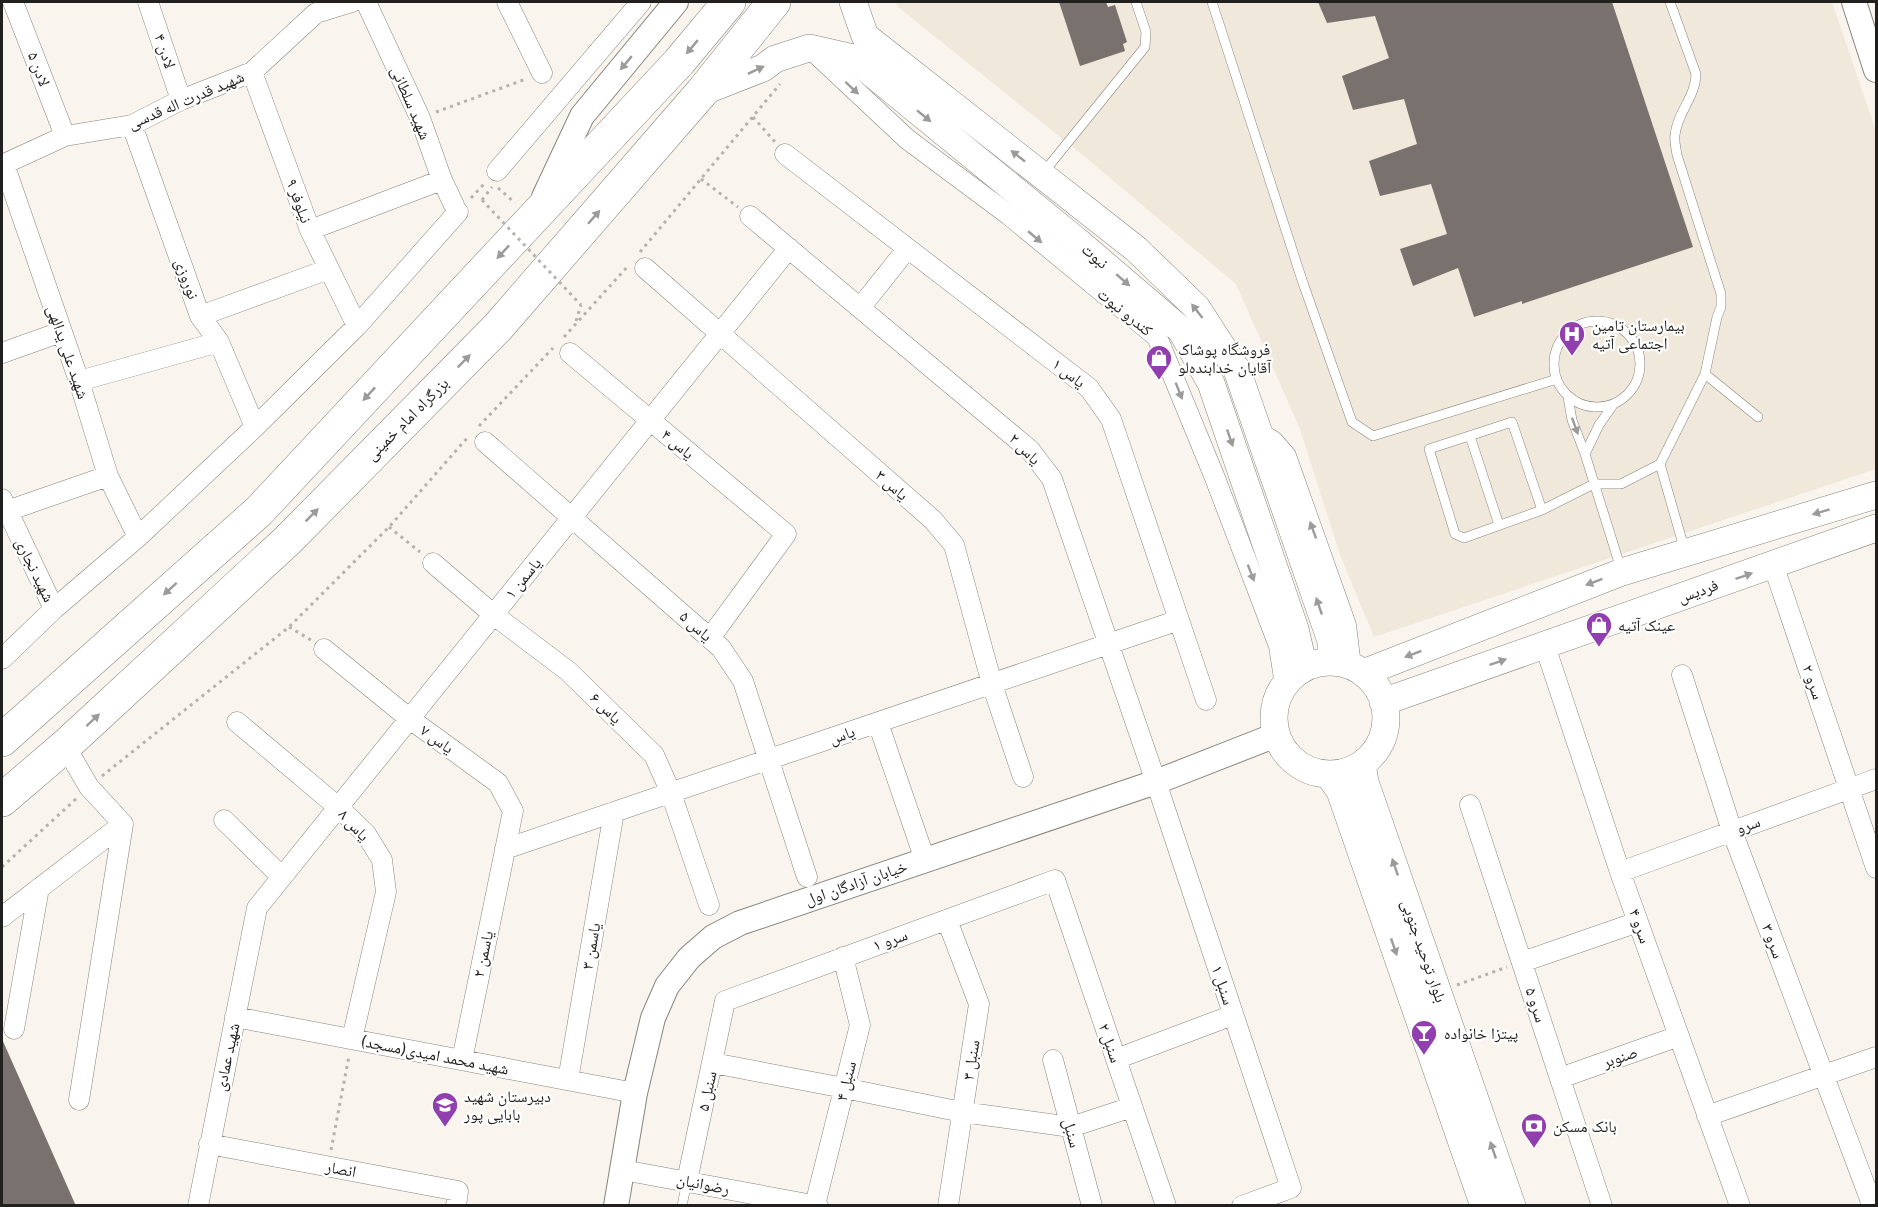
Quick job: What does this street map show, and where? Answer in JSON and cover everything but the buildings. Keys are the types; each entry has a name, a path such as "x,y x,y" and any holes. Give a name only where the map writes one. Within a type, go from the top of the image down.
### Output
{"highway":[{"path":"2,740 260,511 679,62 729,2"},
{"name":"بزرگراه امام خمینی","path":"2,800 65,746 288,540 498,327 702,92 774,2"},
{"path":"260,511 248,528 252,541 263,550 269,550 288,540"},
{"path":"208,555 230,548 238,550 245,558 244,574 231,592"}],"main road":[{"name":"نبوت","path":"853,2 865,36 1136,249 1197,308 1237,370 1331,641 1348,667"},
{"name":"نبوت","path":"702,92 763,68 775,59 809,48 853,58 1077,241 1181,330 1211,384 1295,629 1294,676"},
{"path":"1348,667 1376,686 1383,702 1386,719 1383,736 1375,752 1362,764 1347,772 1329,775 1312,772 1296,764 1284,751 1276,735 1274,718 1277,700 1294,676 1313,665 1348,667 1622,572 1876,495"},
{"name":"فردیس","path":"1383,702 1876,528"},
{"name":"بلوار توحید جنوبی","path":"1362,764 1365,782 1512,1206"},
{"name":"بلوار توحید جنوبی","path":"1329,775 1340,791 1484,1206"}],"street":[{"name":"لادن ۵","path":"13,2 64,136"},
{"name":"لادن ۴","path":"148,2 181,100"},
{"name":"شهید قدرت اله قدسی","path":"3,165 64,136 132,125 181,100 252,72 313,7 352,2"},
{"name":"شهید سلطانی","path":"366,2 420,118 442,180 456,209"},
{"path":"507,2 542,73"},
{"path":"495,178 641,2"},
{"path":"533,219 582,116 676,2"},
{"path":"1854,2 1876,70"},
{"name":"نیلوفر ۹","path":"252,72 310,230 357,326"},
{"name":"نوروزی","path":"132,125 200,315 219,342 255,427"},
{"name":"یاس ۱","path":"785,154 1089,388 1111,419 1206,700"},
{"name":"شهید علی یدالهی","path":"3,165 79,381 108,476 138,537"},
{"path":"310,230 442,180"},
{"path":"2,659 54,609 138,537 255,427 357,326 456,209"},
{"name":"یاس ۲","path":"750,216 1030,450 1052,479 1156,782"},
{"name":"یاسمن ۱","path":"257,908 789,248"},
{"path":"860,308 907,249"},
{"name":"یاس ۳","path":"636,263 721,333 933,520 954,545 992,684 1023,777"},
{"path":"200,315 329,269"},
{"path":"2,353 62,332"},
{"path":"79,381 219,342"},
{"name":"یاس ۴","path":"561,347 786,534 710,638"},
{"name":"یاس ۵","path":"485,442 721,648 743,681 807,877"},
{"path":"4,505 108,476"},
{"name":"شهید نجاری","path":"4,505 54,609"},
{"name":"یاس ۶","path":"433,563 494,615 568,670 654,755 671,793 709,905"},
{"name":"سرو ۲","path":"1777,576 1876,868"},
{"name":"یاس","path":"505,849 1179,620"},
{"name":"سرو ۴","path":"1545,646 1620,872 1740,1206"},
{"name":"یاس ۷","path":"324,649 410,719 498,783 513,811 505,849"},
{"name":"سرو ۳","path":"1682,675 1732,831 1870,1198 1870,1206"},
{"name":"یاس ۸","path":"237,722 338,807 366,834 382,861 386,892 352,1039"},
{"path":"878,723 925,860"},
{"name":"خیابان آزادگان اول","path":"616,1206 634,1093 653,1018 667,986 689,958 713,937 740,923 1156,782 1276,735"},
{"path":"65,746 89,787 123,824"},
{"name":"سرو","path":"1620,872 1876,779"},
{"name":"سنبل ۱","path":"1156,782 1291,1188 1242,1206"},
{"name":"سرو ۵","path":"1470,805 1602,1206"},
{"name":"یاسمن ۳","path":"567,1080 614,812"},
{"path":"224,820 282,877"},
{"path":"2,917 123,824"},
{"path":"79,1100 123,824"},
{"name":"یاسمن ۲","path":"462,1060 505,849"},
{"name":"سرو ۱","path":"725,1001 1054,880"},
{"name":"سنبل ۲","path":"1054,880 1166,1206"},
{"path":"14,1029 39,888"},
{"name":"شهید عمادی","path":"198,1206 257,908"},
{"name":"سنبل ۳","path":"946,920 979,1005 948,1206"},
{"path":"1522,962 1638,922"},
{"name":"سنبل ۴","path":"816,1205 860,1025 843,957"},
{"name":"سنبل ۵","path":"687,1181 725,1001"},
{"path":"1116,1059 1233,1016"},
{"name":"(مسجد)شهید محمد امیدی","path":"236,1017 634,1093"},
{"name":"صنوبر","path":"1560,1078 1679,1036"},
{"path":"1707,1116 1876,1058"},
{"name":"سنبل","path":"1053,1060 1092,1206"},
{"path":"713,1063 962,1112 1071,1127 1132,1107"},
{"name":"انصار","path":"209,1144 459,1191 456,1206"},
{"name":"رضوانیان","path":"623,1170 687,1181 746,1199 816,1205"}],"lane":[{"path":"1041,174 1145,47 1146,32 1136,2"},
{"path":"1212,2 1302,280 1352,422 1373,436 1557,379"},
{"path":"1542,510 1512,422 1429,449 1455,534 1464,538 1542,510 1594,484 1621,484 1660,464 1705,374 1721,307 1721,294 1677,154 1674,135 1696,84 1695,74 1670,2"},
{"path":"1588,321 1604,321 1619,327 1631,337 1639,352 1640,367 1636,383 1627,396 1613,405 1598,408 1582,405 1568,397 1557,379 1554,369 1555,353 1562,338 1574,327 1588,321"},
{"path":"1705,374 1758,417"},
{"path":"1568,397 1572,420 1622,572"},
{"path":"1585,454 1599,425 1613,405"},
{"path":"1470,436 1499,525"},
{"path":"1660,464 1686,553"},
{"path":"682,1206 687,1181"}],"path":[{"path":"420,118 542,73"},
{"path":"572,328 636,263 700,179 781,82"},
{"path":"753,117 785,154"},
{"path":"2,867 89,787 289,627 389,526 473,432 561,347 578,318 581,305 482,200 495,178"},
{"path":"456,209 495,178"},
{"path":"700,179 750,216"},
{"path":"389,526 433,563"},
{"path":"289,627 324,649"},
{"path":"1438,991 1522,962"},
{"path":"328,1166 352,1039"}],"shaded area":[{"name":"بیمارستان تامین اجتماعی آتیه","path":"896,2 1832,2 1876,131 1876,469 1374,637 1340,555 1300,429 1236,284 1085,157 898,7"}],"place":[{"name":"بیمارستان تامین اجتماعی آتیه","path":"1572,357"},
{"name":"فروشگاه پوشاک آقایان خدابنده‌لو","path":"1159,381"},
{"name":"عینک آتیه","path":"1599,648"},
{"name":"پیتزا خانواده","path":"1424,1056"},
{"name":"دبیرستان شهید بابایی پور","path":"445,1128"},
{"name":"بانک مسکن","path":"1534,1149"}]}
